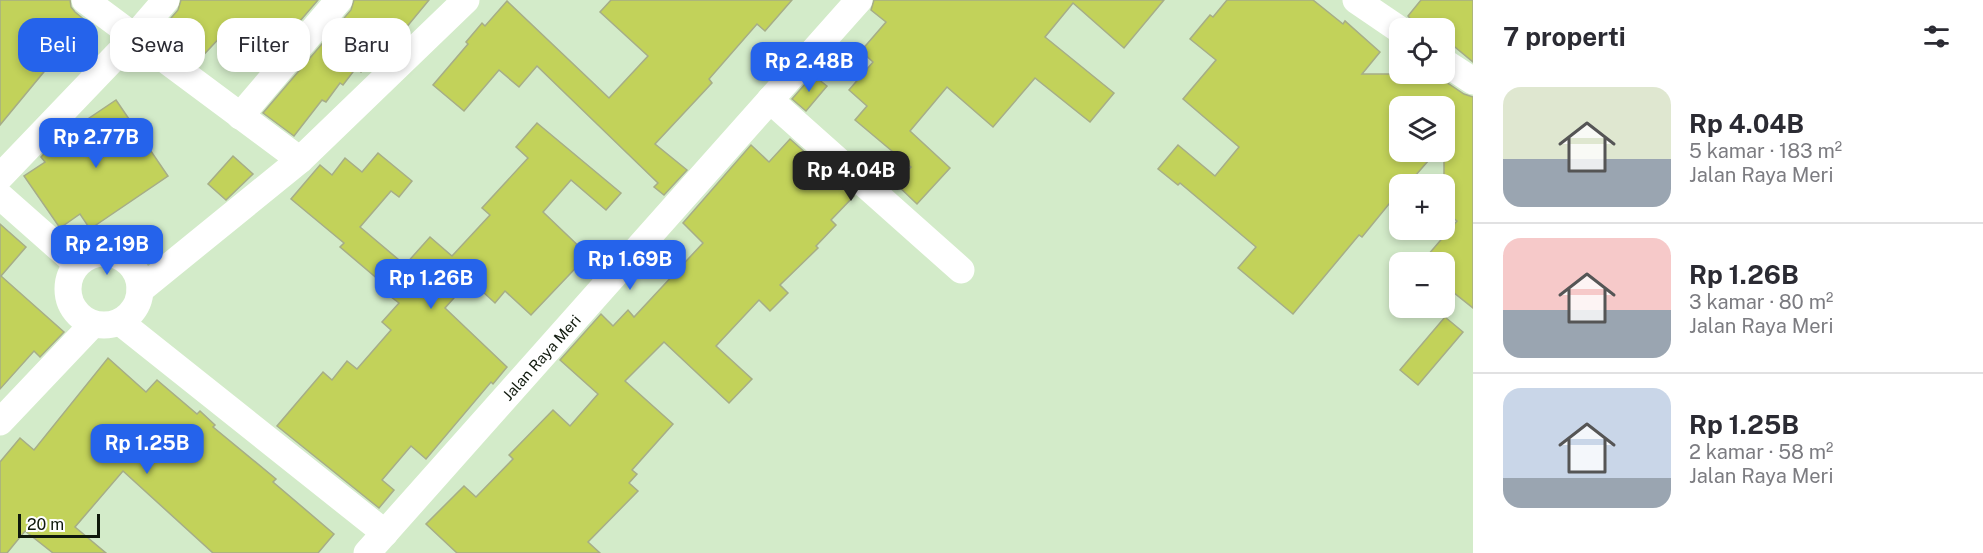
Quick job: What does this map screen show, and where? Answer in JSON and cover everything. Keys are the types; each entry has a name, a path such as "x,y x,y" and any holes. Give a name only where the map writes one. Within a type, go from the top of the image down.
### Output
{"street":[{"path":"85,0 110,19"},
{"path":"150,18 166,0"},
{"path":"240,116 339,0"},
{"path":"140,290 300,160 466,0"},
{"name":"Jalan Raya Meri","path":"367,553 859,0"},
{"path":"1356,0 1389,22"},
{"path":"0,177 110,62"},
{"path":"1455,69 1473,81"},
{"path":"181,72 300,160"},
{"path":"770,100 961,270"},
{"path":"0,196 77,264"},
{"path":"112,253 123,258 133,267 140,290 138,303 130,314 120,322 102,326 82,318 68,298 70,274 77,264 87,256 112,253"},
{"path":"120,322 385,533"},
{"path":"0,422 93,324"}],"building":[{"path":"0,0 70,0 71,7 82,18 18,18 18,72 44,72 0,125"},
{"path":"181,0 318,0 303,18 217,18 217,41 205,53 205,18 171,18 178,10"},
{"path":"354,0 429,0 411,22 411,18 344,18 351,10"},
{"path":"611,0 792,0 765,31 757,24 709,79 712,83 655,144 687,170 664,195 654,187 658,183 537,66 519,87 499,70 464,111 433,85 468,44 466,42 482,23 485,26 507,1 609,98 648,56 600,12"},
{"path":"874,0 1164,0 1124,48 1073,3 1045,37 1114,93 1090,122 1035,78 993,127 947,87 910,131 950,168 917,204 896,184 911,167 855,120 867,106 849,90 873,62 861,51 886,22 871,10"},
{"path":"1227,0 1313,0 1343,24 1345,21 1380,52 1362,74 1389,74 1389,84 1449,84 1473,97 1473,308 1455,294 1455,252 1431,252 1441,240 1455,240 1457,221 1455,219 1455,174 1444,174 1444,162 1455,162 1455,96 1389,96 1389,162 1427,162 1417,174 1389,174 1389,204 1362,237 1359,235 1293,314 1238,268 1256,247 1180,183 1178,185 1158,169 1178,145 1215,176 1239,147 1183,99 1216,60 1190,39 1210,15 1213,17"},
{"path":"1421,0 1473,0 1473,62 1455,47 1455,18 1410,18 1408,16"},
{"path":"322,44 322,72 353,72 343,85 340,83 326,102 322,100 294,136 263,113 298,72 310,72 310,58"},
{"path":"813,75 827,86 806,111 792,99"},
{"path":"116,100 168,176 90,229 80,214 60,228 24,176 45,162 41,157 58,139"},
{"path":"537,123 621,193 606,210 571,180 543,212 588,255 531,315 505,291 495,303 470,280 445,308 507,367 493,384 491,382 426,459 411,446 382,480 394,490 379,508 277,426 323,372 332,380 347,361 357,369 391,330 382,322 399,303 390,296 393,292 340,247 344,243 291,199 320,165 332,175 345,158 362,172 378,153 412,181 399,197 391,191 360,227 405,265 430,237 452,256 490,215 482,208 528,158 516,147"},
{"path":"790,139 854,196 831,220 836,225 816,246 818,248 780,285 788,293 770,311 759,300 716,346 752,379 729,403 664,342 625,381 673,424 632,470 637,474 629,483 638,491 588,542 600,553 457,553 426,524 464,486 476,497 513,459 509,455 553,410 570,426 598,394 560,360 601,314 613,326 628,310 634,317 703,243 683,223 751,145 769,162"},
{"path":"233,156 253,174 226,200 208,184"},
{"path":"0,224 26,247 1,276 64,332 40,357 34,351 0,389"},
{"path":"1444,318 1463,332 1418,385 1400,370"},
{"path":"108,358 146,392 157,380 197,414 200,411 215,425 213,427 276,479 273,482 334,534 318,553 213,553 123,471 75,527 106,553 53,553 25,531 7,553 0,553 0,462 20,438 34,450"}]}
